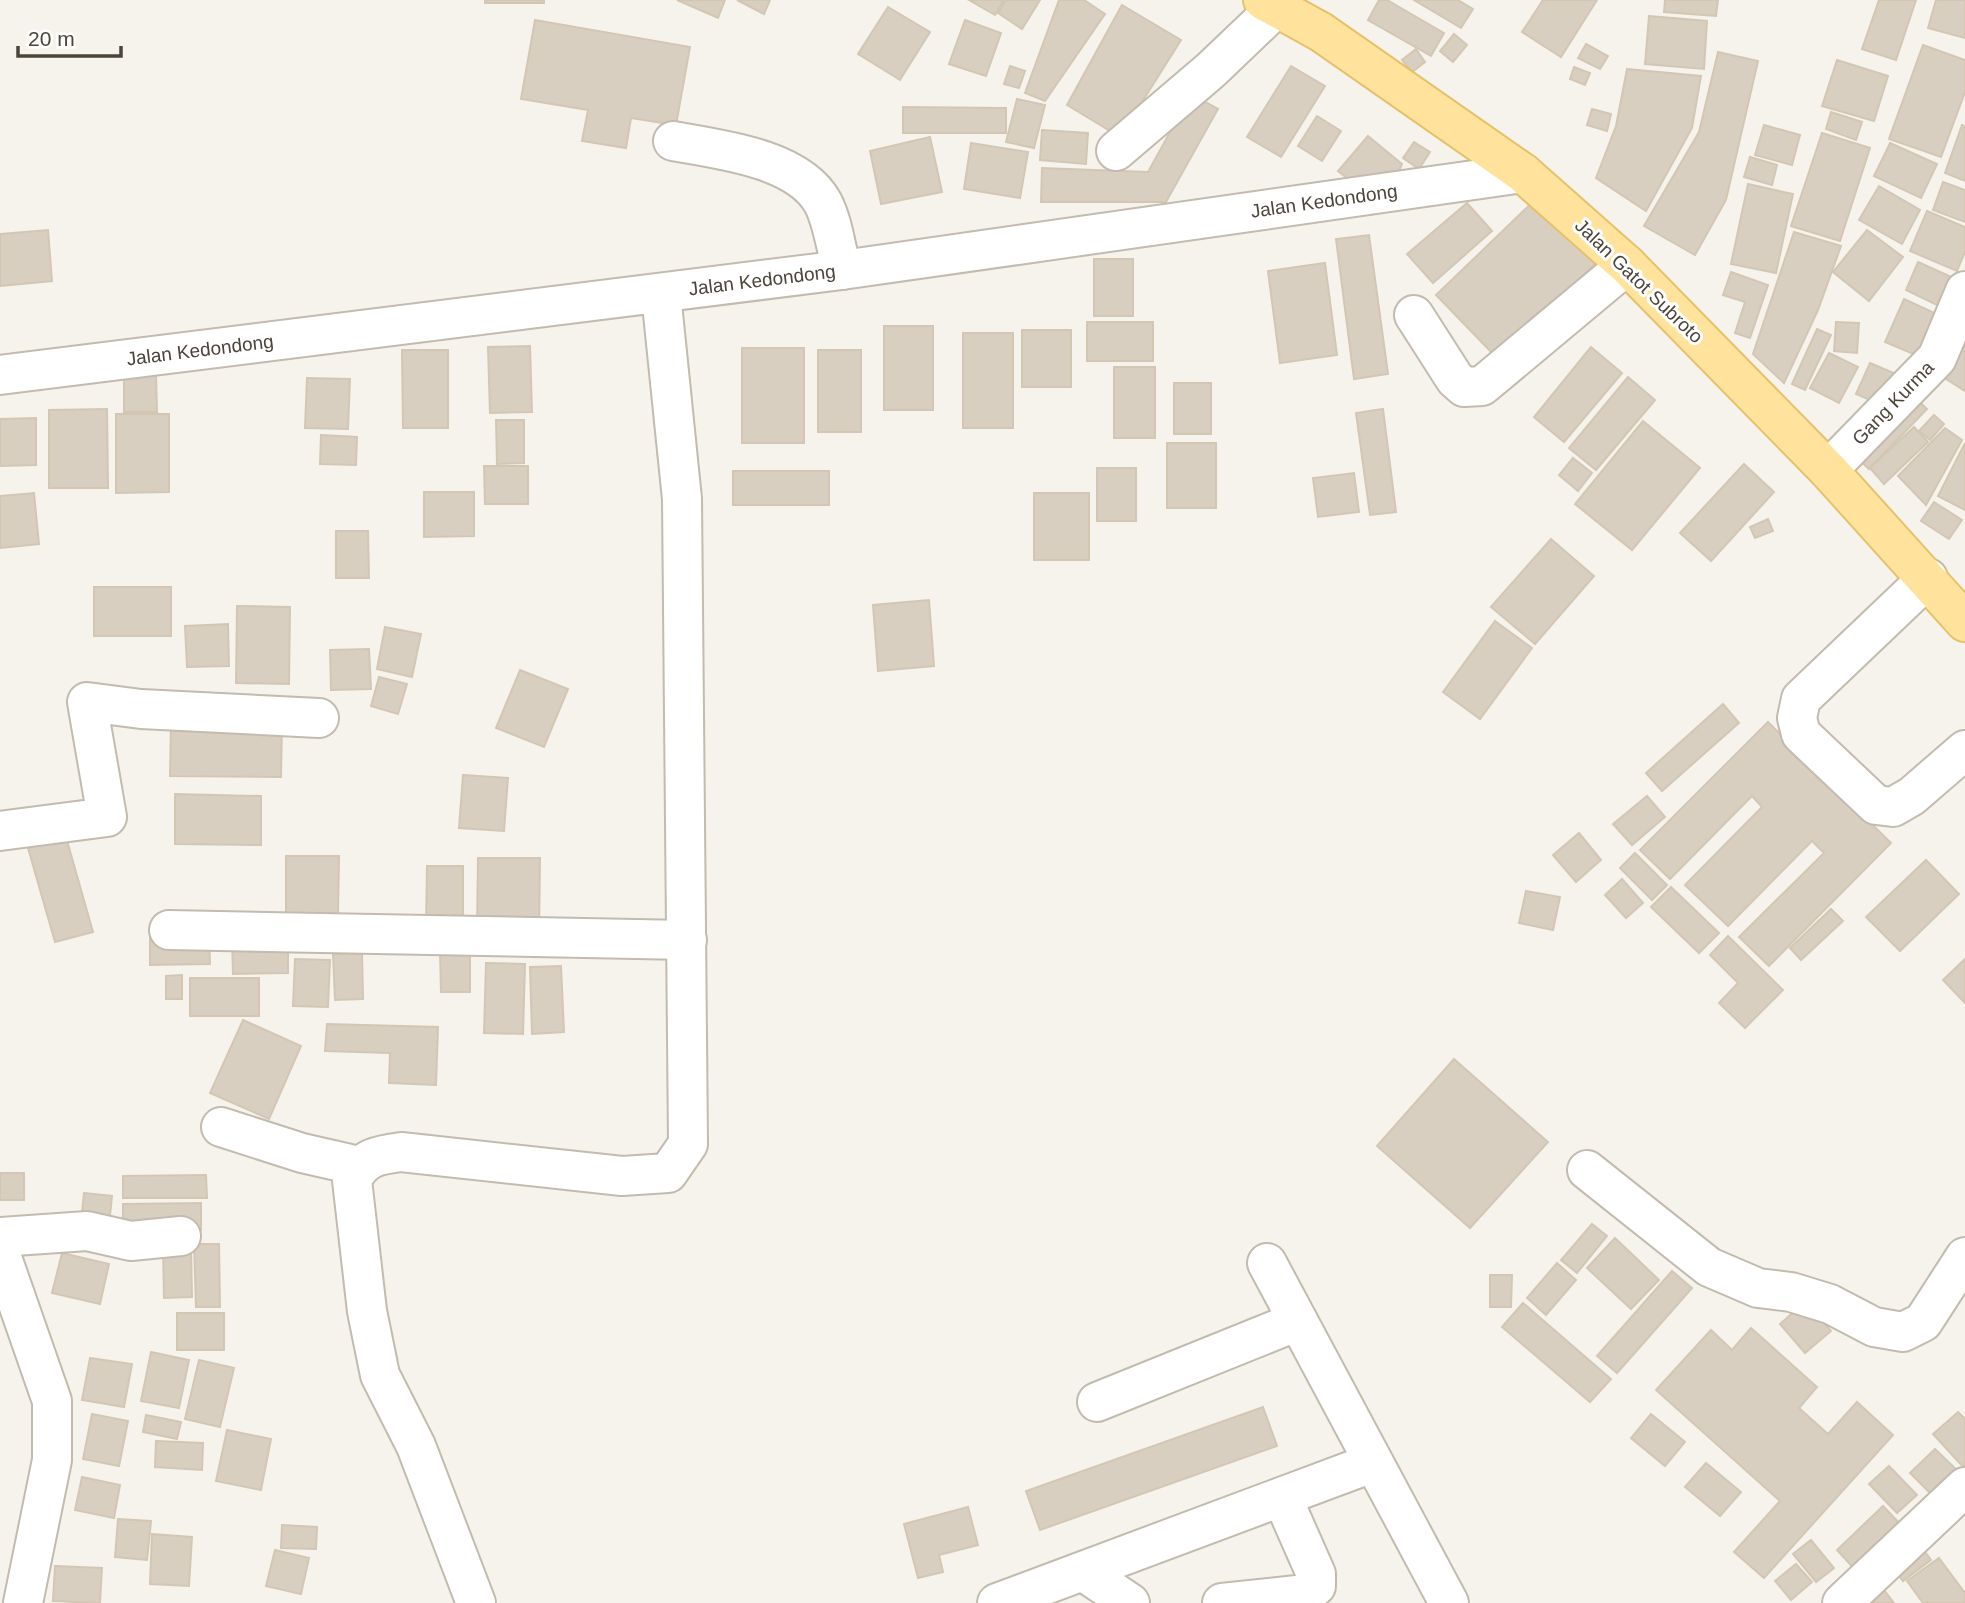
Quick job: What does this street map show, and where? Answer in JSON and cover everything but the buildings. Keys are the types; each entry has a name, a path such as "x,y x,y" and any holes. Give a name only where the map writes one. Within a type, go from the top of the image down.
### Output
{"main road":[{"name":"Jalan Gatot Subroto","path":"1270,4 1321,32 1523,173 1627,265 1828,470 1965,622"}],"street":[{"path":"1116,151 1211,71 1270,4"},
{"path":"673,141 736,152 789,169 822,202 842,270"},
{"name":"Jalan Kedondong","path":"0,375 842,270 1523,173"},
{"path":"1415,315 1455,380 1464,387 1482,386 1627,265"},
{"name":"Gang Kurma","path":"1828,470 1937,358 1965,291"},
{"path":"476,1603 416,1446 380,1375 368,1311 352,1180 359,1166 374,1156 401,1152 622,1176 668,1173 688,1144 682,499 661,294"},
{"path":"1928,578 1801,699 1797,718 1801,734 1876,805 1894,807 1965,750"},
{"path":"0,831 107,817 88,702 141,709 319,718"},
{"path":"169,930 687,940"},
{"path":"221,1128 302,1153 359,1166"},
{"path":"1587,1170 1709,1266 1758,1288 1791,1292 1830,1304 1874,1327 1903,1332 1923,1322 1965,1257"},
{"path":"0,1237 87,1231 131,1241 181,1236"},
{"path":"0,1252 52,1401 52,1460 23,1603"},
{"path":"1267,1263 1448,1603"},
{"path":"1097,1402 1298,1321"},
{"path":"997,1603 1372,1463"},
{"path":"1842,1603 1965,1487"},
{"path":"1222,1603 1306,1594 1316,1586 1316,1574 1282,1497"},
{"path":"1084,1572 1130,1603"}]}
